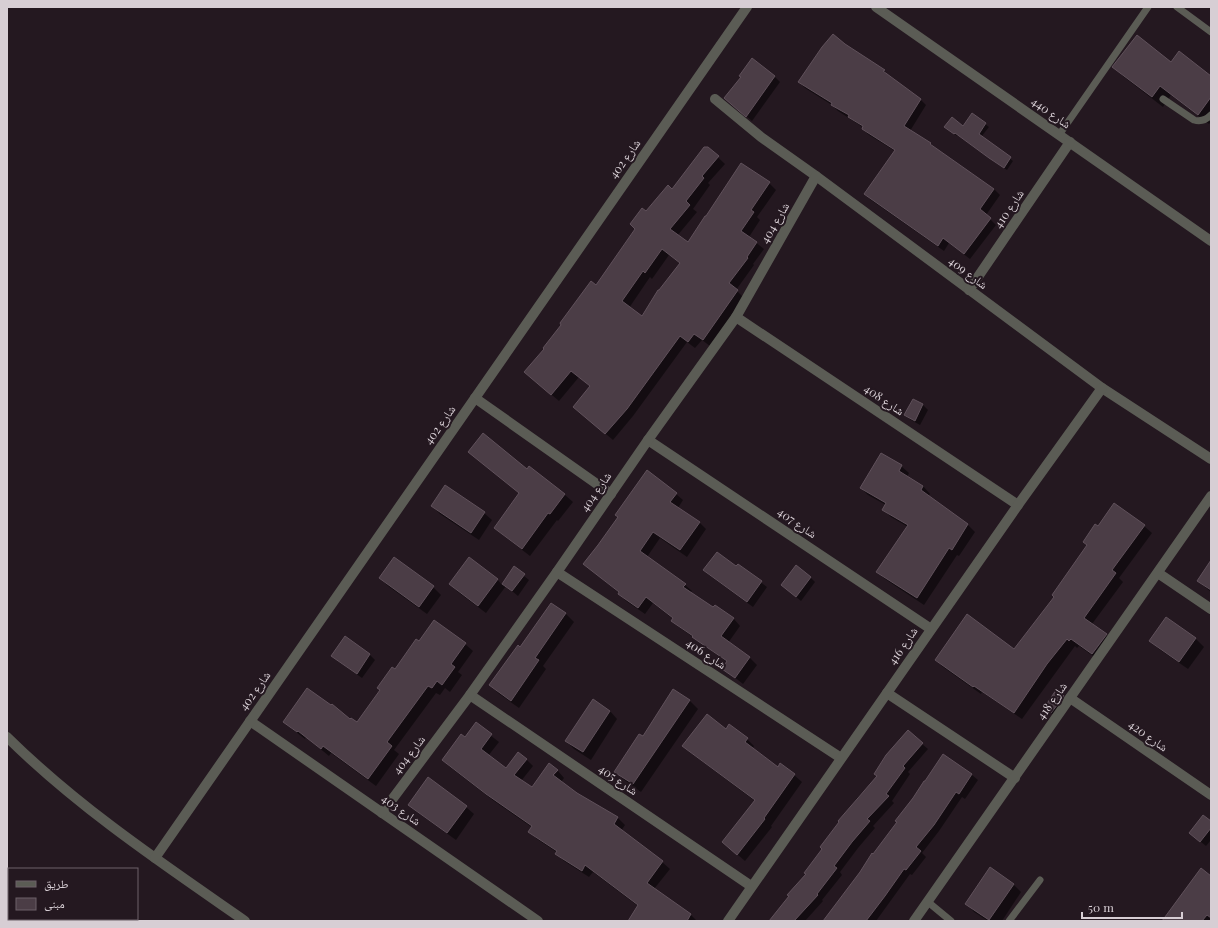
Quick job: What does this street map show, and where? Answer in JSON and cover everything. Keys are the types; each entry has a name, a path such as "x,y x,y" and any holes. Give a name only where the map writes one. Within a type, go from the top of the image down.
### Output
{"street":[{"name":"شارع 402","path":"155,858 747,7"},
{"name":"شارع 440","path":"876,7 1211,241"},
{"name":"شارع 409","path":"716,99 749,128 1102,388 1211,459"},
{"name":"شارع 410","path":"969,290 1070,142"},
{"name":"شارع 404","path":"382,813 470,695 736,317 816,176"},
{"name":"شارع 408","path":"736,317 1018,504"},
{"name":"شارع 416","path":"728,921 1018,504 1102,388"},
{"path":"475,398 611,494"},
{"name":"شارع 407","path":"648,440 931,629"},
{"name":"شارع 418","path":"914,921 1211,496"},
{"name":"شارع 406","path":"557,572 841,758"},
{"path":"1158,573 1211,609"},
{"path":"887,693 1015,778"},
{"name":"شارع 405","path":"470,695 751,886"},
{"name":"شارع 420","path":"1070,698 1211,795"},
{"name":"شارع 403","path":"250,721 538,921"},
{"path":"7,737 33,763 65,790 155,858 245,921"}],"lane":[{"path":"1059,135 1148,7"},
{"path":"1177,7 1211,32"},
{"path":"1163,99 1194,120 1205,120 1211,115"},
{"path":"1009,921 1040,880"},
{"path":"928,902 951,921"}],"building":[{"path":"833,34 845,44 885,70 883,71 921,99 904,126 931,143 930,144 994,189 980,209 991,218 964,254 943,238 938,246 864,194 895,150 862,129 863,126 848,117 849,115 831,105 832,103 798,82 822,47"},
{"path":"1137,35 1171,62 1179,51 1211,76 1211,97 1198,115 1160,86 1152,97 1112,67"},
{"path":"752,58 775,76 746,117 724,98 741,77 739,76"},
{"path":"972,113 986,123 979,134 1011,157 1004,168 955,133 954,134 944,127 952,117 963,126"},
{"path":"704,147 708,147 719,156 702,176 704,178 686,201 690,205 670,229 688,242 741,163 770,182 751,210 754,212 741,231 757,242 747,257 748,258 729,283 738,290 703,340 694,334 688,342 680,336 627,409 605,434 573,407 590,386 571,371 551,395 524,372 544,349 543,348 561,325 560,323 591,281 596,285 635,229 630,224 642,208 646,211 668,185 672,189","holes":["662,249 680,263 658,290 642,316 622,301 643,271 645,273"]},
{"path":"913,399 923,404 915,421 904,415"},
{"path":"483,433 527,469 529,466 565,494 550,514 548,513 522,549 494,528 519,493 468,452"},
{"path":"881,453 902,465 899,471 923,486 921,490 968,524 952,550 949,548 917,598 876,572 908,525 882,510 886,503 860,488"},
{"path":"647,470 677,493 670,502 700,522 680,550 653,532 640,551 686,584 683,587 713,607 715,605 734,618 721,636 750,657 735,678 722,669 727,661 671,621 673,618 646,597 638,608 618,594 619,592 583,564 618,517 615,515"},
{"path":"445,485 485,512 471,533 431,506"},
{"path":"1114,503 1145,525 1112,570 1116,573 1084,618 1107,634 1092,654 1071,639 1069,641 1067,639 1047,664 1014,713 974,686 973,687 935,660 967,614 1014,649 1054,597 1052,595 1087,545 1083,542 1095,524 1098,526"},
{"path":"717,552 736,566 738,564 762,581 747,602 703,570"},
{"path":"394,557 434,586 419,607 379,578"},
{"path":"469,557 498,579 478,606 449,584"},
{"path":"1211,560 1211,590 1197,581"},
{"path":"796,565 811,577 796,597 781,585"},
{"path":"514,566 525,574 512,591 502,584"},
{"path":"551,603 566,613 535,658 539,660 511,701 489,685 518,645 520,647"},
{"path":"1166,617 1196,638 1179,662 1149,641"},
{"path":"434,620 466,643 451,664 455,667 442,685 437,681 432,688 428,686 387,742 392,746 368,779 323,746 321,749 298,731 297,732 283,722 307,688 331,705 332,704 350,719 351,718 357,722 380,690 377,688 392,667 395,669 416,639 419,641"},
{"path":"345,636 370,654 357,674 331,656"},
{"path":"673,689 690,700 633,784 614,772 639,734 643,736"},
{"path":"1056,690 1064,696 1051,713 1044,708"},
{"path":"593,699 610,711 583,752 565,741"},
{"path":"707,714 726,729 729,724 748,738 745,742 778,767 780,763 795,774 764,818 765,819 737,855 722,842 755,800 682,746"},
{"path":"476,722 492,734 481,749 506,768 518,752 527,759 514,775 532,787 549,763 558,770 553,775 577,793 618,817 614,824 663,861 647,883 691,914 687,921 628,921 638,905 585,865 582,871 555,854 557,851 528,832 532,826 486,794 442,760 461,734 465,737"},
{"path":"908,730 923,743 903,766 905,768 886,794 889,796 867,819 870,821 834,866 837,868 817,894 818,895 794,921 769,921 789,896 787,895 806,874 804,873 822,849 820,847 839,822 838,821 877,776 874,774 886,755"},
{"path":"943,754 972,774 959,794 956,792 934,825 916,847 921,851 906,870 904,869 866,921 823,921 860,872 872,853 873,854 897,822 895,821 913,798"},
{"path":"428,777 467,806 447,833 408,805"},
{"path":"1203,815 1211,821 1211,828 1200,842 1189,833"},
{"path":"990,867 1014,884 989,920 965,904"},
{"path":"1201,868 1211,876 1211,918 1207,915 1202,921 1162,921"}]}
